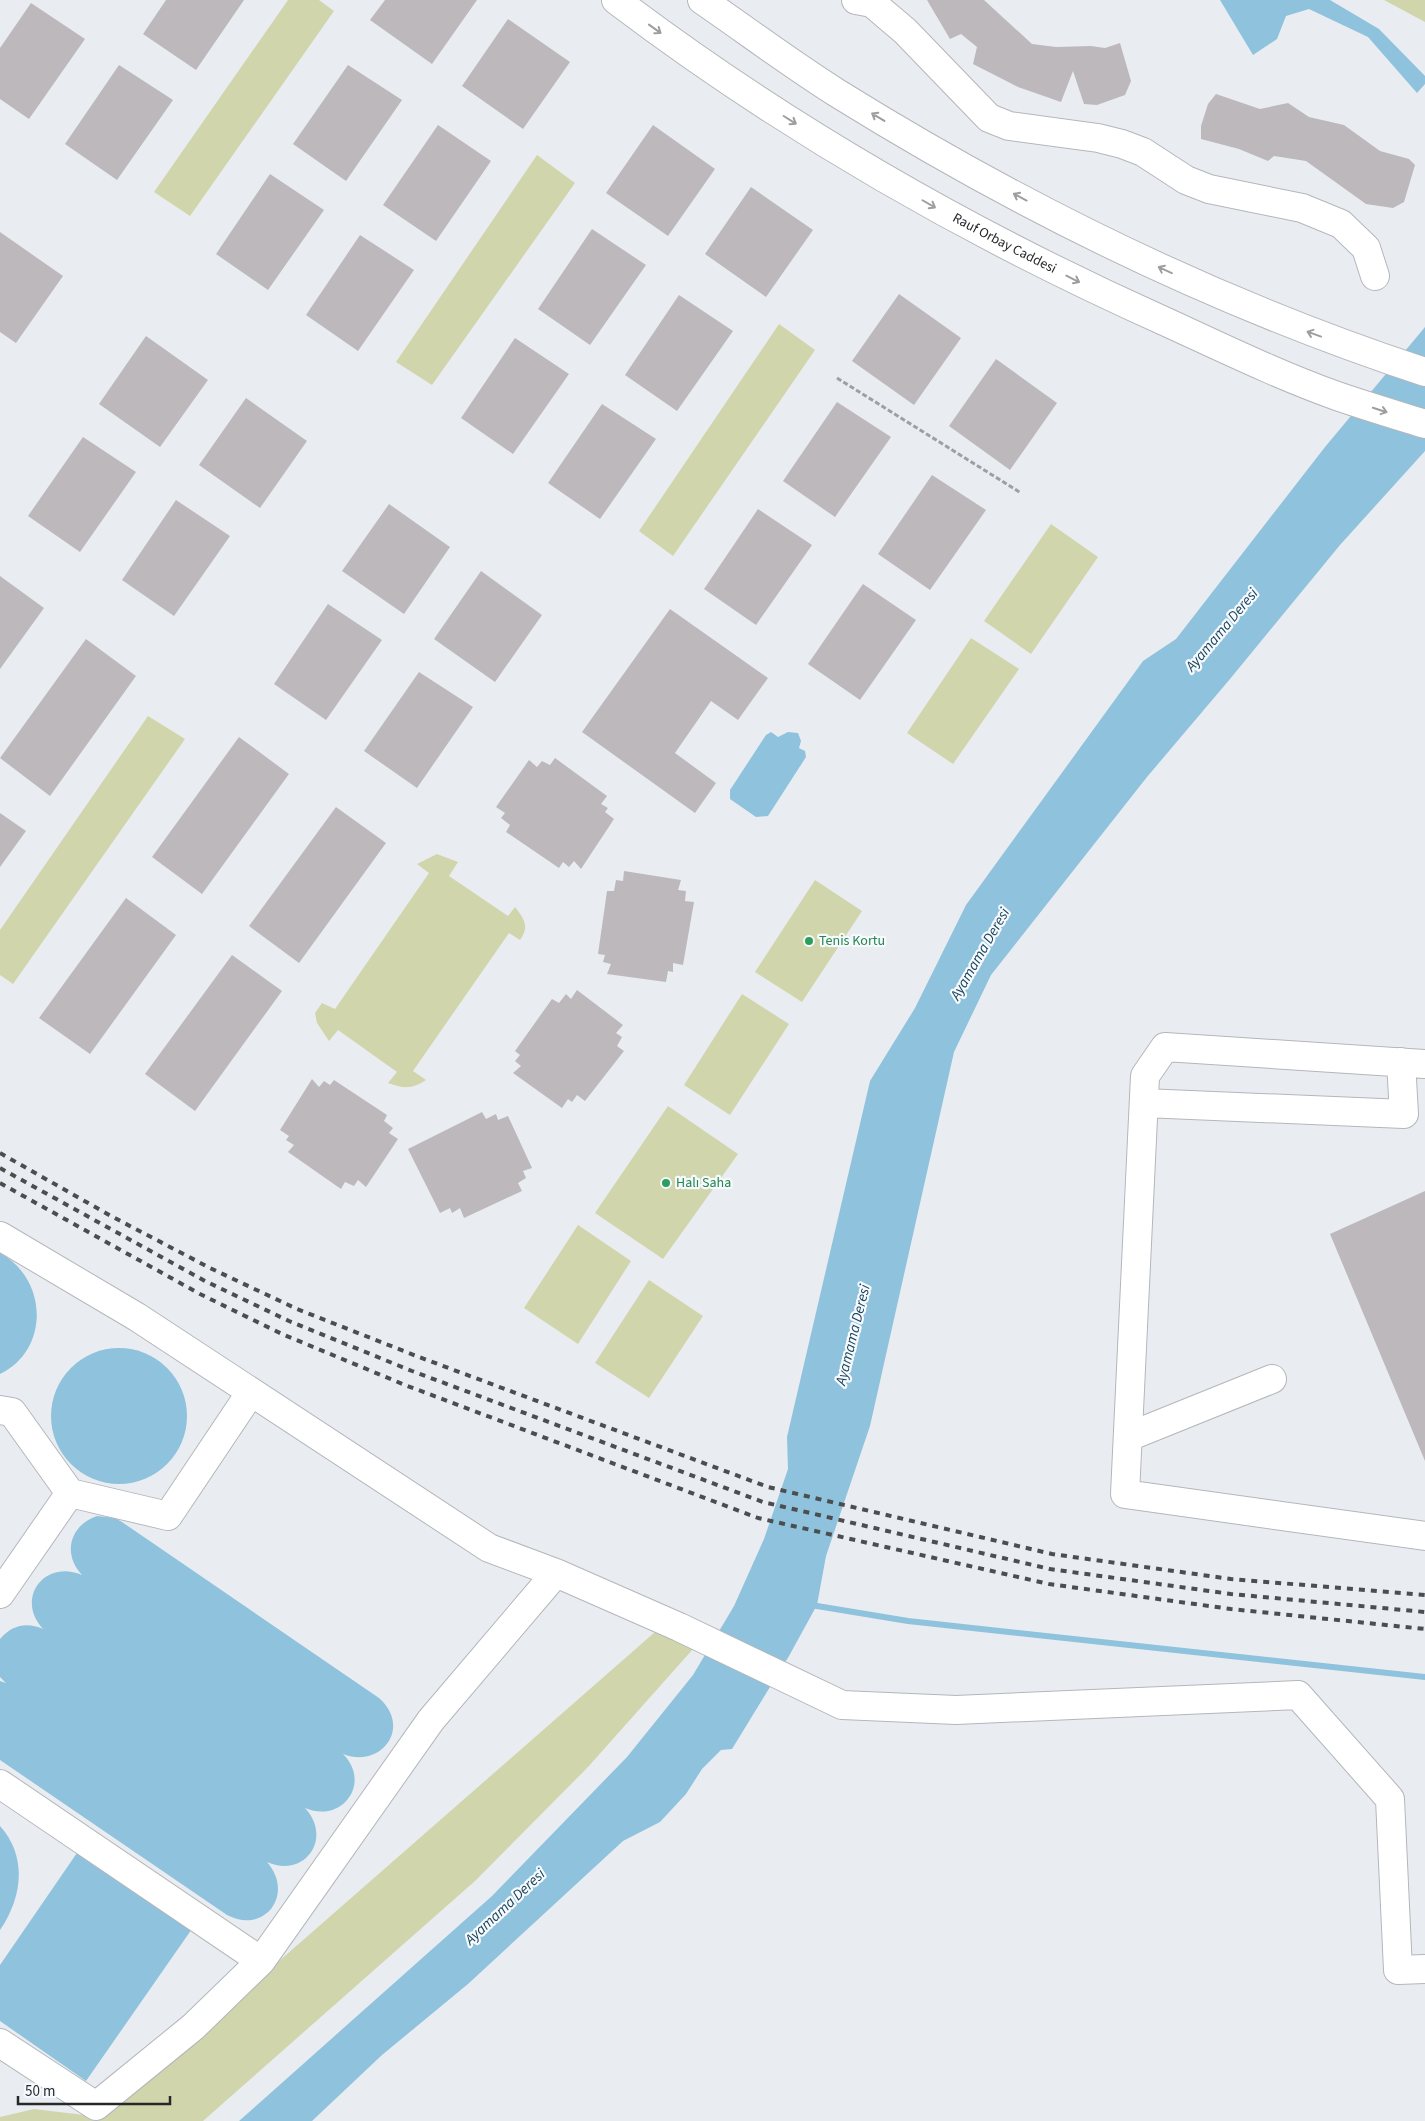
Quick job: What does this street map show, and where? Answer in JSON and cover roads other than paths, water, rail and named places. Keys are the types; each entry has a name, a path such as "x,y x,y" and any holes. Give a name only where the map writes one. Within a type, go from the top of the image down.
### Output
{"main road":[{"name":"Rauf Orbay Caddesi","path":"616,0 655,30 772,110 941,211 1100,292 1243,357 1336,395 1425,424"},
{"path":"702,0 836,92 997,185 1089,233 1214,293 1360,350 1425,372"},
{"path":"856,0 872,2 905,31 989,118 1009,126 1098,138 1122,144 1143,152 1186,180 1209,189 1310,211 1342,224 1366,248 1375,276"},
{"path":"1144,1103 1404,1114 1413,1063 1165,1047 1145,1076 1125,1494 1425,1536"},
{"path":"0,1236 137,1317 489,1548 556,1573 790,1679 842,1705 956,1710 1298,1695 1390,1799 1398,1970 1425,1969"},
{"path":"1128,1437 1272,1378"},
{"path":"0,1410 12,1412 70,1493 168,1516 251,1392"},
{"path":"0,1594 70,1493"},
{"path":"0,2043 96,2106 193,2027 261,1961 431,1720 556,1573"},
{"path":"0,1784 261,1961"}],"water":[{"path":"1220,0 1330,0 1379,29 1425,76 1425,84 1417,93 1368,37 1309,9 1286,16 1277,39 1253,55"},
{"name":"Ayamama Deresi","path":"1425,327 1425,451 1340,545 1147,777 991,975 954,1052 870,1426 826,1556 817,1605 789,1656 732,1749 721,1750 702,1769 686,1794 660,1822 623,1841 468,1984 382,2055 312,2121 239,2121 492,1896 627,1757 693,1675 734,1606 764,1539 788,1469 787,1437 870,1081 915,1008 966,905 1143,661 1176,639 1325,447"},
{"path":"771,732 778,737 788,732 798,733 801,741 799,748 805,751 806,757 768,816 756,817 730,799 730,790 766,735"},
{"path":"0,1253 16,1265 27,1280 34,1296 37,1314 35,1332 28,1349 16,1363 0,1374"},
{"path":"119,1348 145,1353 167,1368 182,1390 187,1416 182,1442 167,1464 145,1479 119,1484 93,1479 71,1464 56,1442 51,1416 56,1390 71,1368 93,1353"},
{"path":"97,1516 115,1518 122,1522 379,1698 389,1709 393,1721 392,1732 388,1742 380,1751 370,1756 357,1757 343,1754 351,1765 354,1777 353,1788 349,1798 341,1806 331,1810 318,1811 305,1808 313,1820 316,1831 315,1843 311,1853 293,1865 281,1866 267,1862 275,1874 278,1887 277,1898 272,1908 264,1915 253,1920 241,1920 227,1915 0,1760 0,1681 6,1683 0,1677 0,1639 20,1626 26,1625 43,1629 35,1617 32,1606 33,1595 38,1585 46,1577 56,1572 68,1571 82,1575 72,1558 72,1541 80,1526"},
{"path":"0,1826 9,1838 15,1851 19,1878 13,1905 0,1930"},
{"path":"79,1850 194,1926 86,2081 0,2021 0,1965"}],"waterway":[{"path":"811,1605 908,1621 1425,1677"}],"railway":[{"path":"0,1153 111,1216 210,1268 297,1309 419,1357 768,1487 1052,1554 1231,1579 1425,1595"},
{"path":"0,1168 205,1281 289,1321 412,1371 763,1502 1050,1569 1231,1594 1425,1612"},
{"path":"0,1183 200,1294 282,1334 405,1385 758,1518 1049,1584 1231,1609 1425,1629"}],"place":[{"name":"Tenis Kortu","path":"809,941"},
{"name":"Halı Saha","path":"666,1183"}]}
